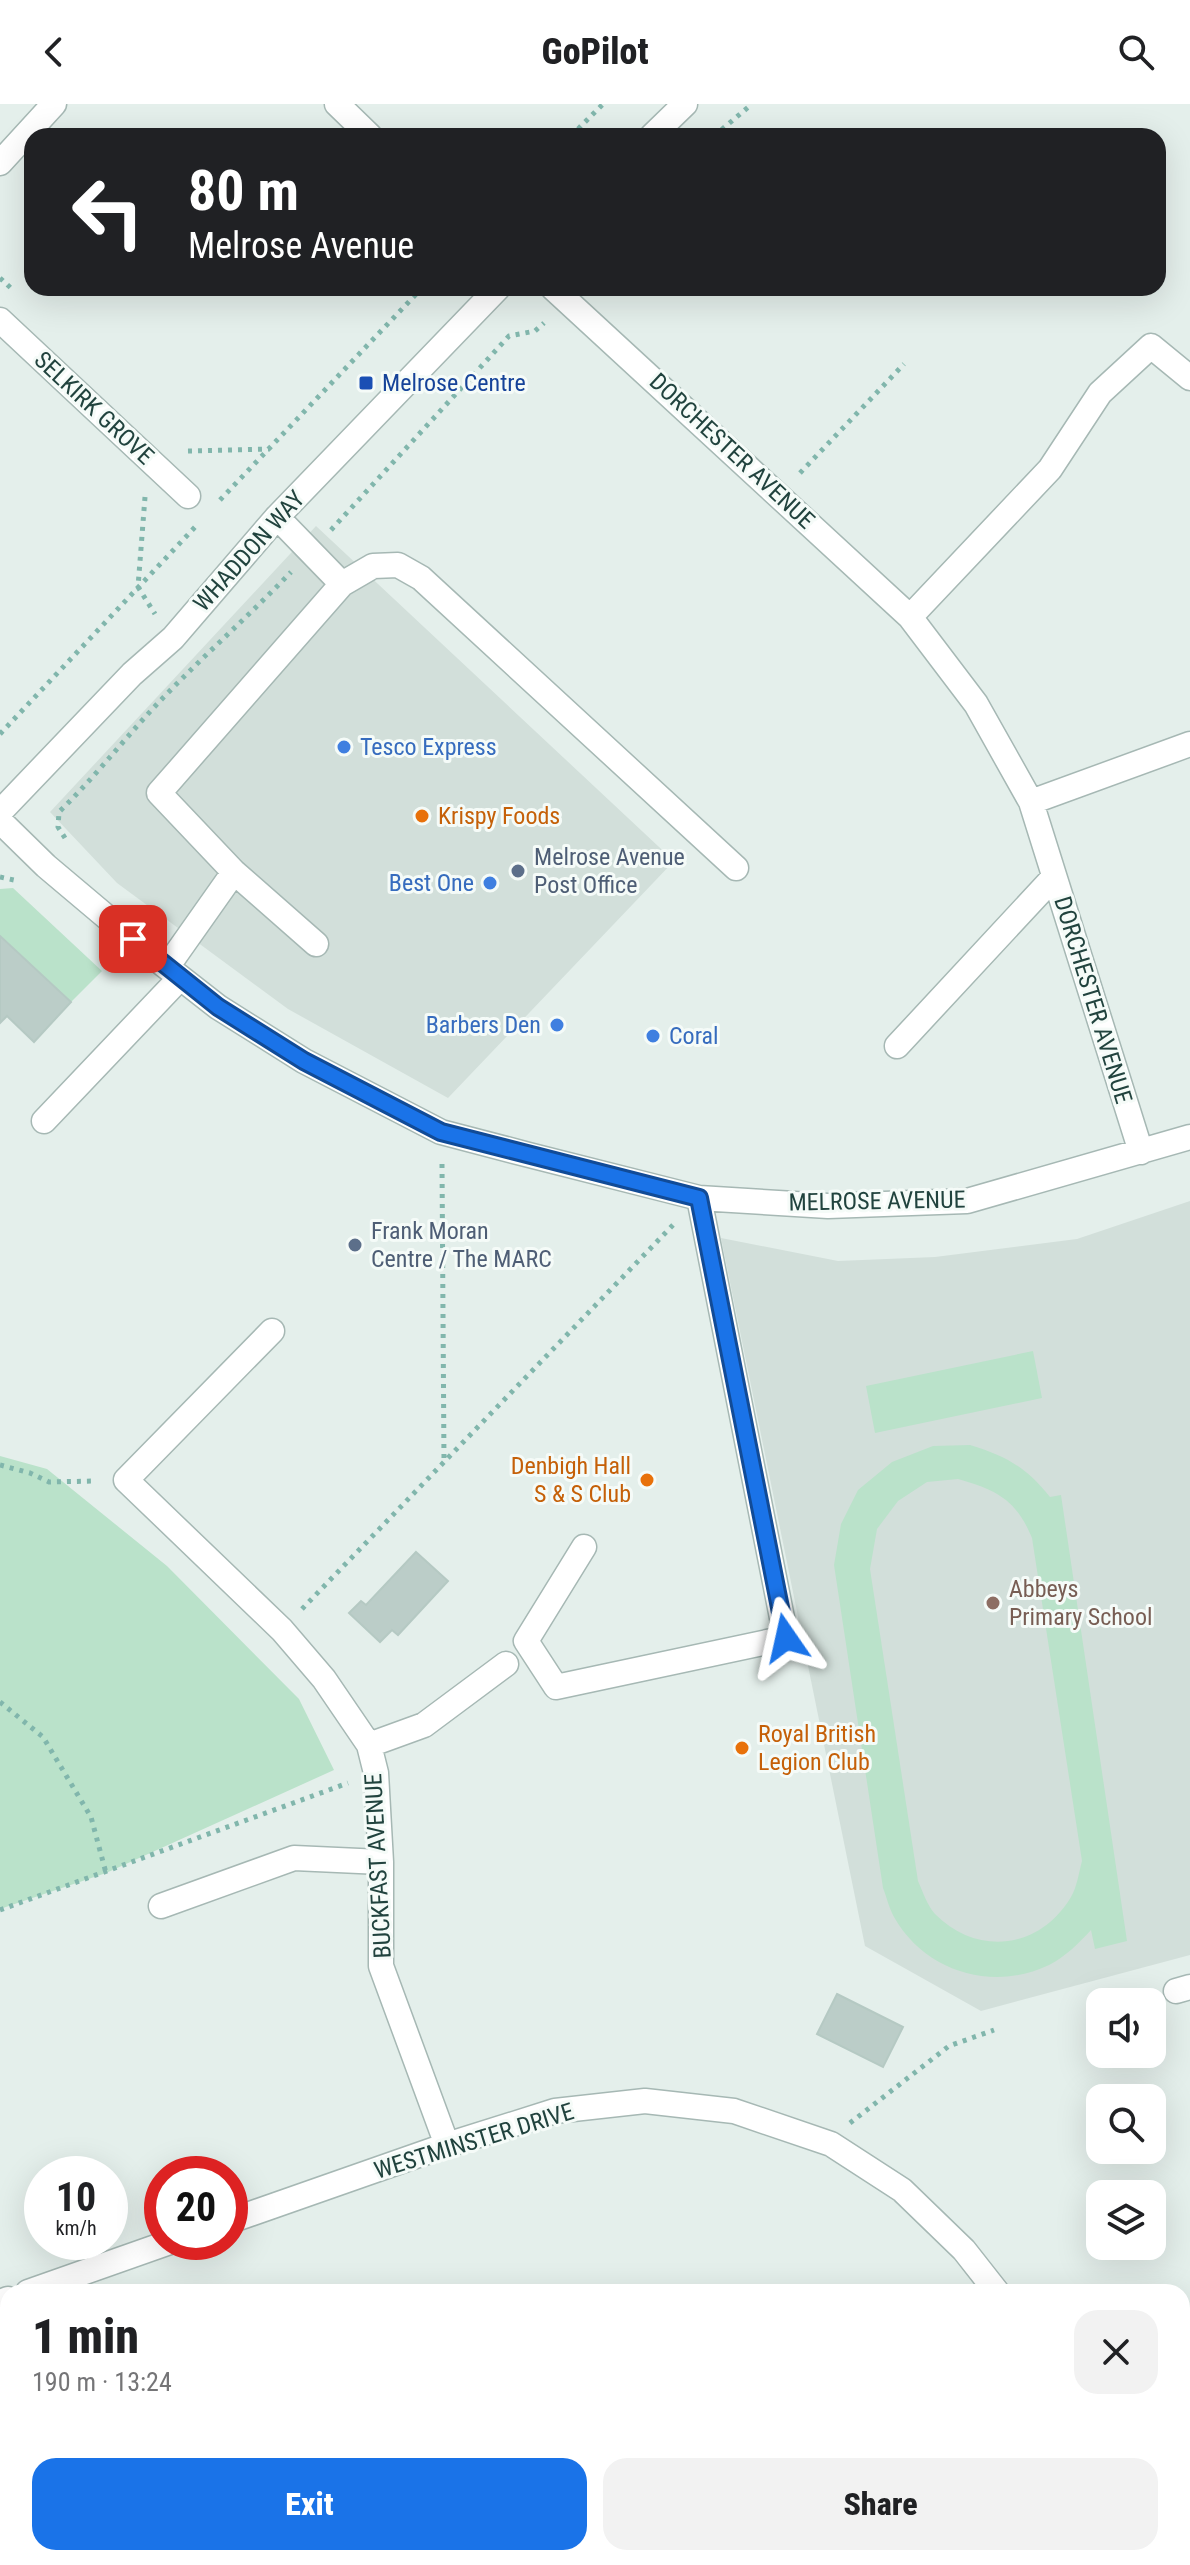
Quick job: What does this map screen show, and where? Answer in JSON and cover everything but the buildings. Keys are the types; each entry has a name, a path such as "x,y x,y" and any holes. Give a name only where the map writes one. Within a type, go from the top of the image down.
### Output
{"street":[{"path":"32,128 54,104"},
{"path":"337,104 362,128"},
{"path":"660,128 685,104"},
{"path":"0,163 24,137"},
{"name":"WHADDON WAY","path":"0,812 132,674 173,638 277,517 490,296"},
{"name":"DORCHESTER AVENUE","path":"562,296 910,617 976,704 1031,802 1141,1152"},
{"name":"SELKIRK GROVE","path":"0,320 188,496"},
{"path":"910,617 1050,469 1100,393 1151,346 1190,378"},
{"path":"277,517 342,584"},
{"path":"316,944 234,872 159,793 342,584 373,566 398,565 421,578 736,868"},
{"path":"1031,802 1190,744"},
{"name":"MELROSE AVENUE","path":"0,821 46,866 218,1007 304,1061 441,1132 699,1198 828,1206 967,1201 1190,1137"},
{"path":"44,1121 173,973 234,872"},
{"path":"897,1046 1054,877"},
{"path":"584,1547 526,1641 556,1687 786,1638 699,1198"},
{"path":"126,1480 272,1331"},
{"name":"BUCKFAST AVENUE","path":"126,1480 282,1630 324,1679 369,1745 376,1773 381,1862 381,1966 447,2145"},
{"path":"369,1745 424,1725 506,1664"},
{"path":"161,1906 294,1858 381,1862"},
{"name":"WESTMINSTER DRIVE","path":"248,2215 555,2111 645,2101 734,2111 831,2144 902,2190 964,2250 991,2284"},
{"path":"51,2284 144,2251"}],"path":[{"path":"579,128 603,104"},
{"path":"724,128 752,104"},
{"path":"0,278 23,300"},
{"path":"0,877 26,884 46,866 68,843 58,827 59,812 89,783 153,708 311,551 509,336 535,331 559,296"},
{"path":"780,494 904,364"},
{"path":"158,618 138,587 145,495 188,451 271,449"},
{"path":"441,1132 444,1463"},
{"path":"282,1630 699,1198"},
{"path":"0,1465 49,1482 126,1480"},
{"path":"0,1702 43,1737 91,1817 106,1873"},
{"path":"0,1910 376,1773"},
{"path":"831,2144 855,2117 949,2046 994,2030"}],"shaded area":[{"path":"316,526 674,861 448,1098 288,1009 117,883 50,812"},
{"name":"Abbeys Primary School","path":"1190,1201 1190,1955 981,2011 865,1946 721,1238 838,1261 935,1257 1077,1239"}],"green space":[{"path":"13,888 102,971 71,1002 0,936 0,889"},
{"path":"1033,1351 1042,1398 875,1433 866,1386"},
{"path":"970,1445 994,1454 1024,1470 1050,1497 1061,1495 1127,1941 1095,1949 1091,1930 1077,1945 1049,1965 1006,1977 962,1972 923,1952 907,1936 891,1910 883,1888 834,1565 841,1524 858,1490 892,1462 933,1446","holes":["958,1479 994,1492 1012,1505 1032,1538 1082,1861 1073,1893 1058,1914 1043,1928 1026,1937 1008,1941 970,1937 952,1928 932,1910 918,1881 870,1569 877,1529 898,1501 927,1482"]},
{"path":"0,1456 47,1469 167,1566 299,1699 334,1770 106,1873 0,1909"}],"place":[{"name":"Melrose Centre","path":"366,383"},
{"name":"Tesco Express","path":"344,747"},
{"name":"Krispy Foods","path":"422,816"},
{"name":"Melrose Avenue Post Office","path":"518,871"},
{"name":"Best One","path":"490,883"},
{"name":"Barbers Den","path":"557,1025"},
{"name":"Coral","path":"653,1036"},
{"name":"Frank Moran Centre / The MARC","path":"355,1245"},
{"name":"Denbigh Hall S & S Club","path":"647,1480"},
{"name":"Abbeys Primary School","path":"993,1603"},
{"name":"Royal British Legion Club","path":"742,1748"}],"route":[{"path":"133,939 218,1007 304,1061 441,1132 699,1198 786,1638"}]}
